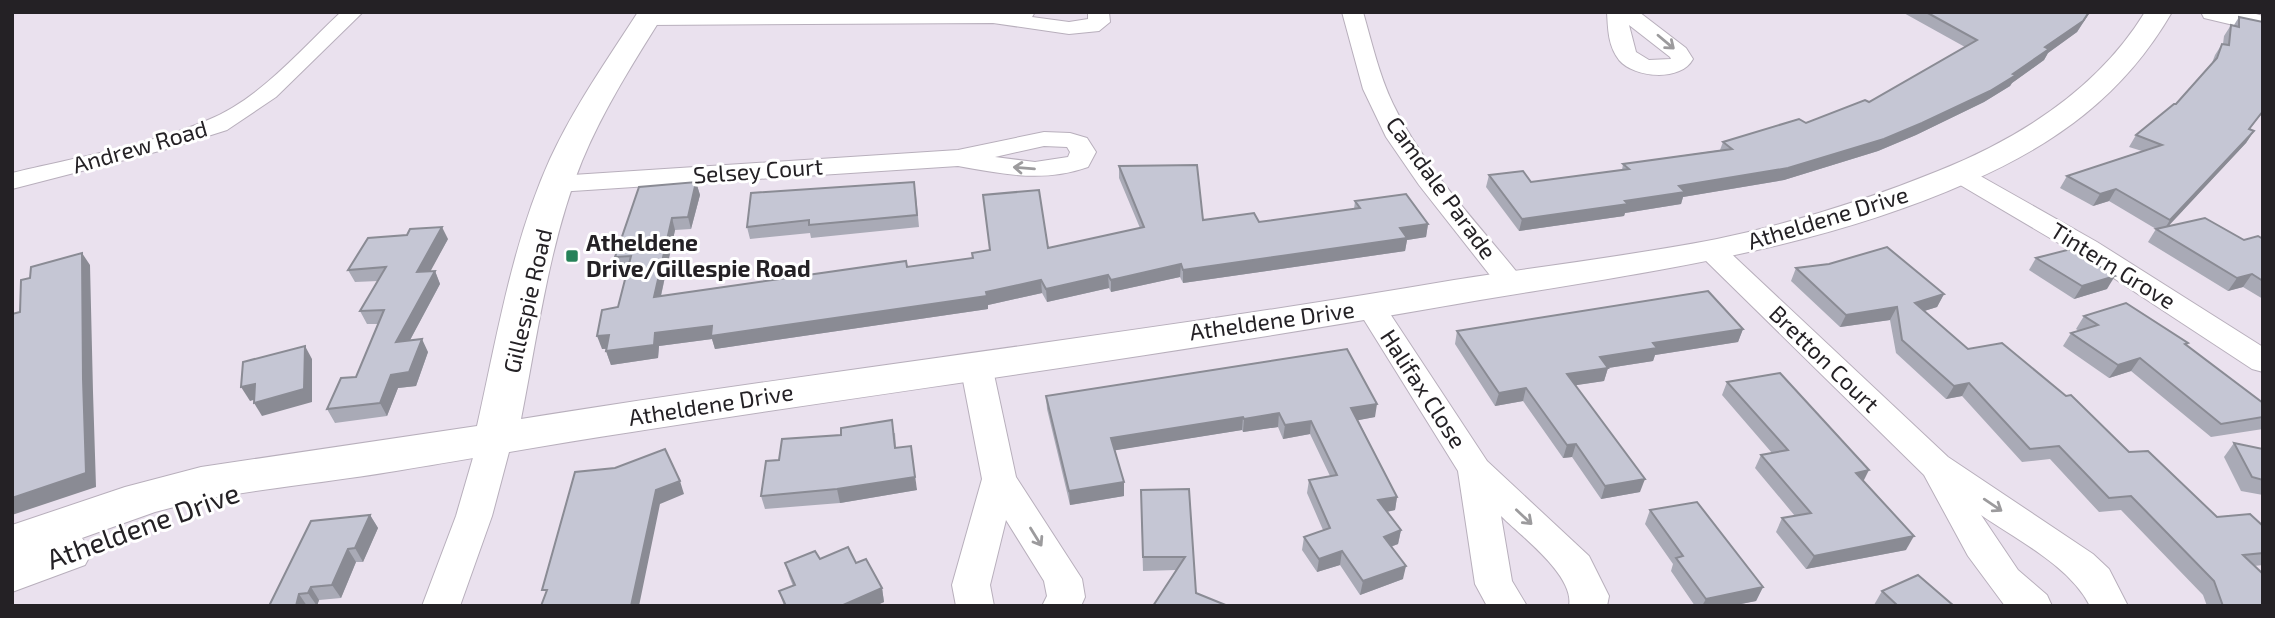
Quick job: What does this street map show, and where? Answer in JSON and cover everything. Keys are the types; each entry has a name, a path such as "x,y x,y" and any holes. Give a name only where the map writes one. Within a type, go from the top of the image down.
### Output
{"street":[{"name":"Andrew Road","path":"12,181 158,144 218,125 268,92 353,12"},
{"path":"990,18 1025,12"},
{"path":"650,16 990,18 1079,28 1099,22 1098,12"},
{"name":"Camdale Parade","path":"1352,12 1373,85 1385,113 1433,183 1510,282"},
{"path":"1617,12 1620,42 1633,61 1659,68 1679,63 1682,59 1678,53 1626,12"},
{"name":"Atheldene Drive","path":"12,544 179,488 238,477 315,468 496,437 1371,307 1510,282 1712,251 1789,232 1923,189 1959,174 2047,129 2086,102 2122,65 2151,29 2159,12"},
{"path":"2214,12 2263,24"},
{"name":"Gillespie Road","path":"441,606 474,516 496,437 557,184 597,98 650,16"},
{"name":"Selsey Court","path":"557,184 958,158"},
{"name":"Tintern Grove","path":"1959,174 2087,248 2263,362"},
{"name":"Bretton Court","path":"1712,251 1936,467 2080,564 2096,580 2109,606"},
{"name":"Halifax Close","path":"1371,307 1475,470 1576,566 1590,596 1588,606"},
{"path":"976,365 999,479 1063,579 1066,597 1061,606"},
{"name":"Bretton Court","path":"1936,467 1996,569 2023,600 2034,606"},
{"name":"Atheldene Drive","path":"12,573 156,520 315,468"},
{"name":"Halifax Close","path":"1475,470 1494,584 1508,606"},
{"path":"975,606 971,585 999,479"}],"building":[{"path":"1926,12 2089,12 2083,21 2045,47 2049,49 1990,91 1884,139 1788,168 1679,186 1685,192 1625,201 1628,204 1522,219 1489,175 1523,171 1531,182 1629,169 1623,164 1732,149 1723,142 1799,119 1806,123 1865,100 1869,102 1977,40"},
{"path":"2239,17 2263,22 2263,111 2249,129 2254,131 2170,220 2116,189 2100,194 2067,176 2162,145 2136,135 2176,104 2217,58 2222,44 2229,45 2231,25 2239,27"},
{"path":"1197,165 1203,220 1254,213 1259,222 1360,208 1355,201 1406,194 1428,224 1400,228 1407,238 1183,270 1181,264 1111,280 1108,275 1046,289 1041,280 986,292 987,296 711,336 712,326 655,333 654,345 606,351 609,335 597,336 602,310 618,307 631,256 615,257 639,187 696,182 688,217 672,218 654,297 906,261 907,267 973,258 972,253 990,250 983,195 1039,190 1048,248 1144,227 1119,166"},
{"path":"914,182 917,215 809,225 809,220 747,227 751,193"},
{"path":"2205,218 2244,240 2258,236 2263,239 2263,281 2252,274 2237,278 2156,229"},
{"path":"442,227 417,272 435,271 396,342 422,339 409,372 391,375 380,403 327,409 341,378 356,377 384,310 360,311 386,267 348,270 368,238 407,235 410,229"},
{"path":"1887,247 1944,294 1915,303 1968,349 2002,343 2066,396 2071,395 2129,452 2148,451 2217,517 2250,514 2263,526 2263,553 2243,555 2263,574 2263,606 2223,606 2214,581 2131,496 2109,498 2059,446 2030,449 1969,383 1954,386 1902,340 1897,307 1846,315 1796,268 1829,264"},
{"path":"2071,249 2115,276 2082,286 2036,258"},
{"path":"82,253 86,473 12,498 12,314 20,312 21,280 30,278 31,267"},
{"path":"1708,291 1743,329 1653,343 1657,348 1600,357 1608,368 1567,374 1645,479 1605,486 1576,444 1567,445 1526,388 1499,393 1457,331"},
{"path":"2126,303 2188,343 2185,344 2263,403 2263,417 2221,424 2140,358 2118,365 2071,333 2098,325 2084,316"},
{"path":"305,346 304,389 254,403 255,384 241,387 243,362"},
{"path":"1347,349 1377,404 1351,408 1397,497 1378,500 1401,530 1384,537 1406,566 1363,581 1342,551 1319,559 1304,537 1330,528 1309,480 1337,475 1311,421 1285,425 1279,413 1111,438 1124,482 1069,491 1046,396"},
{"path":"1780,373 1869,470 1856,473 1914,536 1814,556 1782,518 1811,513 1761,455 1788,450 1727,382"},
{"path":"892,420 895,448 911,446 915,477 837,489 761,496 766,461 779,460 782,439 841,435 841,428"},
{"path":"2234,443 2263,449 2263,480 2252,477"},
{"path":"665,449 680,481 656,490 631,606 541,606 547,590 542,590 575,472 615,468"},
{"path":"1189,489 1196,593 1228,606 1153,606 1185,557 1143,557 1141,490"},
{"path":"1697,502 1763,587 1706,599 1676,558 1683,556 1650,510"},
{"path":"370,515 355,548 348,549 332,585 311,587 308,593 299,594 296,606 269,606 311,521"},
{"path":"848,547 856,563 866,559 882,588 841,606 786,606 779,591 795,585 785,563 815,551 820,559"},
{"path":"1918,575 1954,606 1898,606 1882,591"}],"place":[{"name":"Atheldene Drive/Gillespie Road","path":"572,256"}]}
